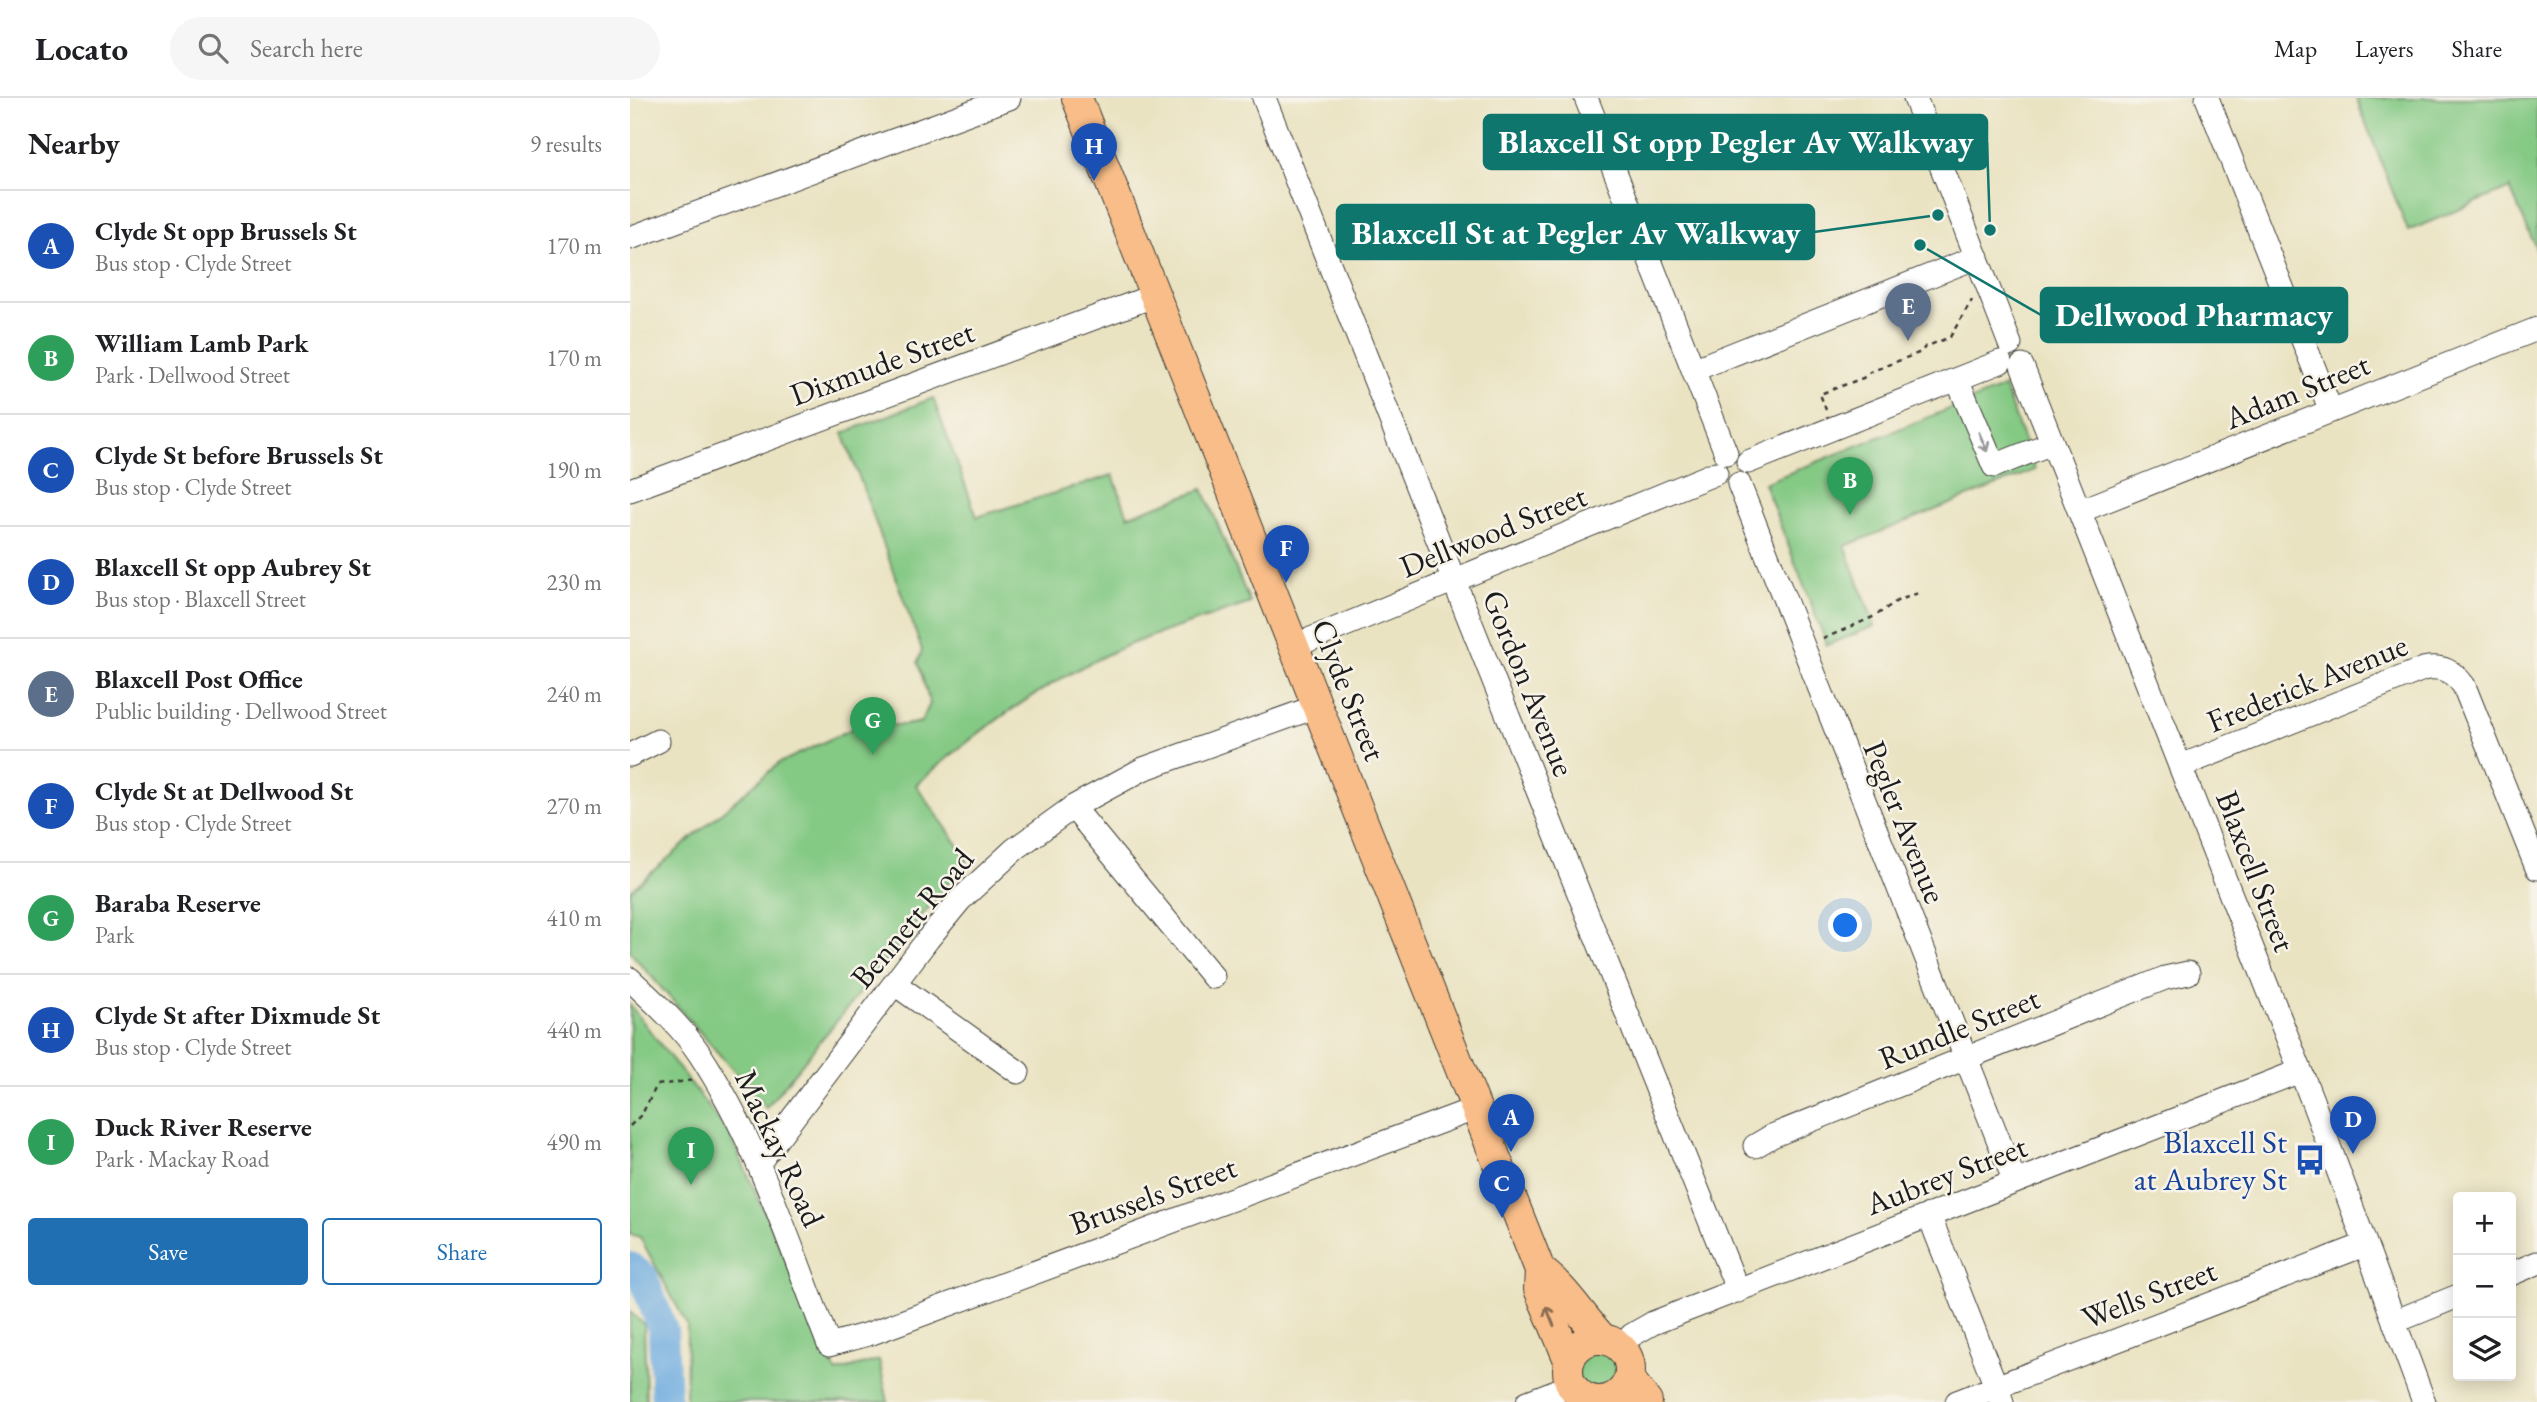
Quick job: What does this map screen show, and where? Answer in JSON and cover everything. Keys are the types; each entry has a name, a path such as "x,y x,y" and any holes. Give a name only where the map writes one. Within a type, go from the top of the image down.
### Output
{"main road":[{"name":"Clyde Street","path":"1077,98 1541,1270 1539,1289 1579,1386"},
{"name":"Clyde Street","path":"1541,1270 1555,1281 1584,1319 1612,1343"},
{"path":"1582,1343 1612,1343 1630,1361 1629,1378 1617,1395 1597,1401 1579,1386 1582,1343"},
{"path":"1629,1378 1647,1402"}],"street":[{"path":"630,238 1009,98"},
{"name":"Gordon Avenue","path":"1264,98 1738,1291"},
{"path":"1586,98 1693,370 1721,463 1723,482 1739,484 1747,476 1748,462 1742,454 1735,452 1721,463"},
{"name":"Blaxcell Street","path":"1915,98 1977,257 2011,357 2052,443 2181,766 2300,1071 2424,1402"},
{"path":"2207,98 2331,411"},
{"path":"1693,370 1977,257"},
{"name":"Dixmude Street","path":"630,490 1156,295"},
{"name":"Adam Street","path":"2080,511 2537,329"},
{"path":"1748,462 2011,357"},
{"path":"1957,379 1994,466 2052,443"},
{"name":"Dellwood Street","path":"1294,646 1454,581 1721,463"},
{"name":"Pegler Avenue","path":"1739,484 2015,1182"},
{"name":"Frederick Avenue","path":"2181,766 2423,669 2443,668 2457,676 2464,686 2537,868"},
{"name":"Bennett Road","path":"758,1164 928,939 975,885 1015,849 1073,807 1143,769 1318,706"},
{"path":"630,755 657,741"},
{"path":"1073,807 1213,977"},
{"name":"Rundle Street","path":"1755,1146 1772,1136 2165,978 2188,973"},
{"name":"Mackay Road","path":"630,979 673,1021 708,1067 758,1164 829,1345 849,1339"},
{"path":"895,984 1018,1072"},
{"name":"Aubrey Street","path":"1612,1343 1653,1323 2300,1071"},
{"name":"Brussels Street","path":"849,1339 872,1333 1477,1108"},
{"path":"1929,1216 1999,1394"},
{"name":"Wells Street","path":"1957,1402 1999,1394 2364,1245"},
{"path":"2516,1272 2537,1263"},
{"path":"2394,1322 2453,1298"},
{"path":"1528,1402 1579,1386"}],"path":[{"path":"1826,411 1820,394 1863,378 1870,372 1921,352 1925,347 1950,337 1972,300"},
{"path":"1823,639 1875,616 1897,601 1921,592"},
{"path":"630,1126 642,1114 657,1085 696,1080 708,1067"}],"green space":[{"path":"2356,98 2537,98 2537,251 2510,188 2408,231"},
{"path":"2004,387 2035,470 1845,546 1875,626 1827,645 1764,483"},
{"path":"933,398 977,517 1113,475 1128,516 1203,489 1250,603 1147,638 1087,664 1010,710 916,785 968,859 766,1108 630,952 630,891 779,763 860,725 905,725 921,722 930,704 918,662 922,650 843,433"},
{"path":"630,1005 730,1135 836,1372 879,1360 888,1402 686,1402 687,1325 640,1237 630,1234"},
{"path":"630,1312 644,1324 646,1402 630,1402"},
{"path":"1598,1350 1613,1356 1619,1371 1613,1386 1598,1392 1583,1386 1577,1371 1583,1356"}],"waterway":[{"path":"630,1267 643,1277 663,1330 666,1402"}],"place":[{"name":"Clyde St after Dixmude St","path":"1094,181"},
{"name":"Blaxcell St at Pegler Av Walkway","path":"1938,215"},
{"name":"Blaxcell St opp Pegler Av Walkway","path":"1990,230"},
{"name":"Dellwood Pharmacy","path":"1920,245"},
{"name":"Blaxcell Post Office","path":"1908,341"},
{"name":"William Lamb Park","path":"1850,515"},
{"name":"Clyde St at Dellwood St","path":"1286,583"},
{"name":"Baraba Reserve","path":"873,755"},
{"name":"Clyde St opp Brussels St","path":"1511,1152"},
{"name":"Blaxcell St opp Aubrey St","path":"2353,1154"},
{"name":"Blaxcell St at Aubrey St","path":"2310,1160"},
{"name":"Duck River Reserve","path":"691,1185"},
{"name":"Clyde St before Brussels St","path":"1502,1218"}]}
